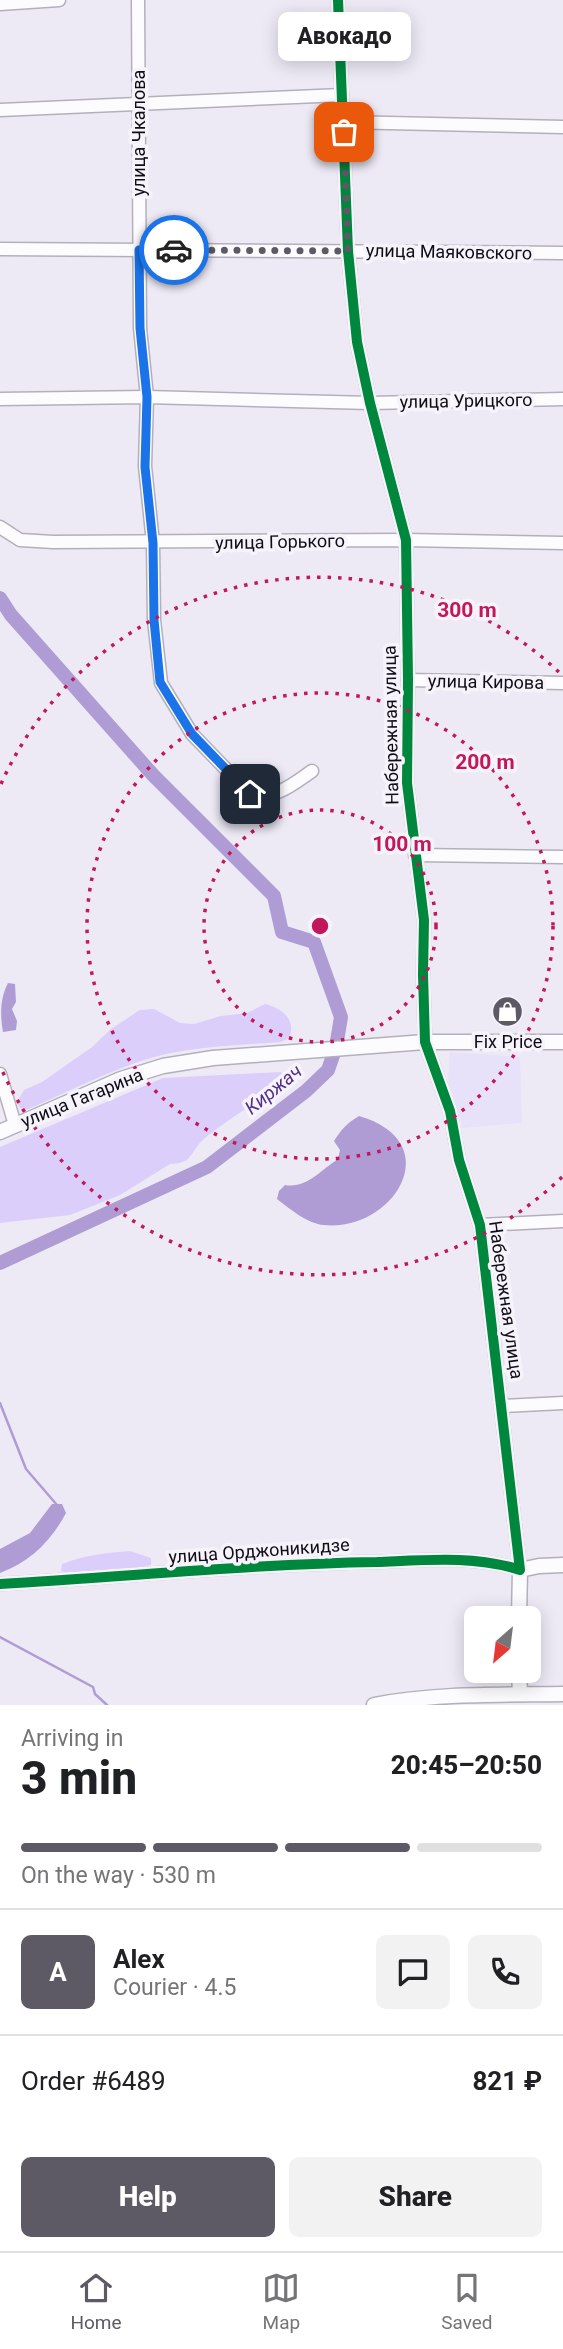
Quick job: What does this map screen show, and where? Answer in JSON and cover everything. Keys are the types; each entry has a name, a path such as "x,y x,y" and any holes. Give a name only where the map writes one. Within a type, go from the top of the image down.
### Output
{"main road":[{"name":"улица Гагарина","path":"0,1132 121,1079 163,1066 213,1058 425,1042 563,1042"},
{"name":"улица Орджоникидзе","path":"520,1570 563,1565"},
{"name":"Набережная улица","path":"519,1606 520,1570"},
{"path":"520,1684 520,1694"},
{"path":"374,1705 394,1701 563,1694"}],"street":[{"path":"0,4 59,0"},
{"name":"улица Чкалова","path":"138,0 140,328 147,397 145,467 153,543 154,620 160,682 192,734 250,794 271,795 284,790 312,771"},
{"name":"Набережная улица","path":"338,0 348,251 357,342 406,540 407,783 424,920 425,1042 450,1111 459,1160 480,1225 520,1570"},
{"path":"0,110 342,95"},
{"path":"344,122 563,127"},
{"name":"улица Маяковского","path":"0,249 563,253"},
{"name":"улица Урицкого","path":"0,399 147,397 370,403 563,399"},
{"name":"улица Горького","path":"0,527 20,540 53,542 406,540 563,543"},
{"name":"улица Кирова","path":"408,680 563,683"},
{"path":"415,855 563,857"},
{"path":"0,1073 15,1125"},
{"path":"480,1225 563,1221"},
{"path":"502,1406 563,1403"},
{"name":"улица Орджоникидзе","path":"0,1584 319,1563 466,1560 507,1565 520,1570"}],"shaded area":[{"path":"8,983 15,984 16,1002 12,1009 17,1021 16,1030 3,1032 1,1007"},
{"path":"265,1004 277,1008 289,1020 289,1038 281,1042 206,1048 162,1055 111,1072 26,1110 20,1108 17,1102 24,1090 42,1082 140,1010 154,1009 180,1023 194,1024 221,1016 247,1013"},
{"path":"450,1052 520,1057 522,1123 463,1128 448,1079"},
{"path":"281,1072 287,1078 280,1088 258,1100 209,1135 185,1161 170,1164 120,1195 70,1215 0,1223 0,1147 163,1078"},
{"path":"359,1116 386,1128 401,1145 406,1164 402,1183 390,1200 372,1215 349,1223 324,1225 306,1219 277,1199 279,1191 285,1185 307,1181 338,1159 340,1150 334,1141 351,1121"},
{"path":"52,1504 62,1504 66,1513 54,1533 30,1557 0,1573 0,1549 30,1533"},
{"path":"130,1551 151,1558 151,1565 132,1569 67,1573 61,1571 62,1564 79,1558"}],"waterway":[{"name":"Киржач","path":"0,598 11,615 153,775 274,896 282,932 314,942 341,1017 336,1047 328,1070 306,1091 207,1167 0,1263"},
{"path":"0,1403 26,1469 57,1505"},
{"path":"0,1637 93,1687 95,1694 107,1705"}],"cycle path":[{"path":"0,1584 283,1565 431,1560 468,1560 520,1570 480,1225 459,1160 450,1111 425,1042 424,920 407,783 406,540 357,342 348,251 338,0"}],"way so far":[{"path":"174,250 348,251 344,132"}],"place":[{"name":"Авокадо","path":"344,132"},
{"name":"Fix Price","path":"508,1011"}],"route":[{"path":"174,250 139,250 140,328 147,397 145,467 153,543 154,620 160,682 192,734 250,794"}]}
